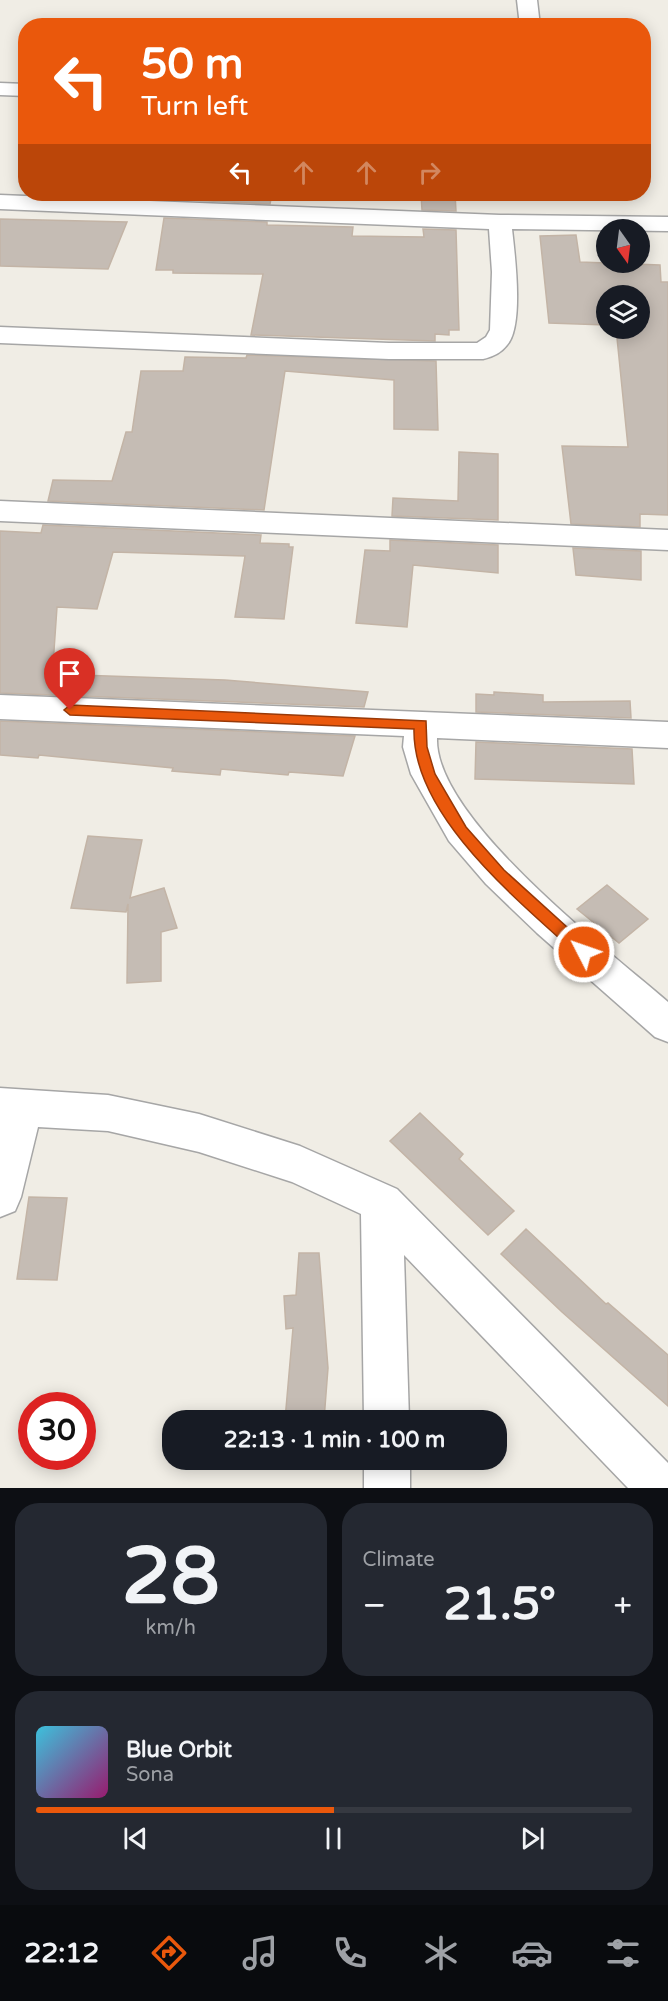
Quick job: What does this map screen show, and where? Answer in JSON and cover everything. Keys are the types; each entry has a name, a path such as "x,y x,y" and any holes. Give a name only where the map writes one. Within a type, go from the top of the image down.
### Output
{"street":[{"path":"527,0 529,18"},
{"path":"0,89 18,90"},
{"path":"0,202 18,200"},
{"path":"95,201 500,222 668,224"},
{"path":"0,335 389,351 483,351 497,342 503,330 504,272 500,222"},
{"path":"0,511 668,540"},
{"path":"0,707 668,735"},
{"path":"421,724 420,747 428,774 460,831 499,874 668,1025"},
{"path":"0,1197 12,1107 108,1113 199,1133 300,1165 382,1203 660,1488"},
{"path":"382,1203 386,1410"},
{"path":"387,1470 387,1488"}],"building":[{"path":"208,201 271,201 270,204"},
{"path":"421,201 455,201 456,211 422,210"},
{"path":"164,218 267,222 267,225 353,227 352,236 424,237 423,229 456,230 459,330 449,330 449,335 435,334 435,341 251,335 263,274 173,273 173,270 156,270"},
{"path":"0,219 127,222 108,269 0,266"},
{"path":"576,235 580,262 596,263 596,273 650,273 650,265 660,265 661,282 668,282 668,515 640,514 640,527 571,524 562,446 628,447 617,339 650,339 650,285 596,285 596,325 549,323 540,236"},
{"path":"247,355 436,361 438,430 394,429 394,380 285,371 264,510 48,501 53,480 112,481 126,432 132,432 141,371 183,371 185,357 246,358"},
{"path":"459,452 498,454 498,520 392,516 393,498 458,501"},
{"path":"43,525 261,535 260,543 289,544 289,547 293,547 284,619 235,617 245,556 113,552 97,609 57,607 53,665 81,667 79,675 225,680 368,692 364,707 0,693 0,531 41,533"},
{"path":"390,540 498,545 498,573 413,565 407,627 356,623 365,550 390,551"},
{"path":"573,548 641,551 641,580 576,575"},
{"path":"494,692 543,695 543,702 630,701 631,718 476,712 476,694 494,695"},
{"path":"0,721 355,736 343,776 289,772 288,775 221,769 220,775 39,755 38,758 0,755"},
{"path":"476,742 632,749 634,784 475,779"},
{"path":"88,836 142,840 130,898 164,888 177,928 161,932 161,981 127,983 128,904 126,912 71,908"},
{"path":"607,885 648,919 619,943 577,909"},
{"path":"420,1113 463,1154 459,1159 514,1211 488,1235 390,1141"},
{"path":"29,1197 67,1198 57,1280 17,1279"},
{"path":"526,1229 606,1304 608,1303 668,1355 668,1406 562,1312 501,1254"},
{"path":"299,1253 319,1253 328,1368 325,1410 286,1410 293,1328 286,1329 284,1296 296,1295"}],"route":[{"path":"70,710 421,724 420,747 428,774 460,831 499,874 584,952"}]}
